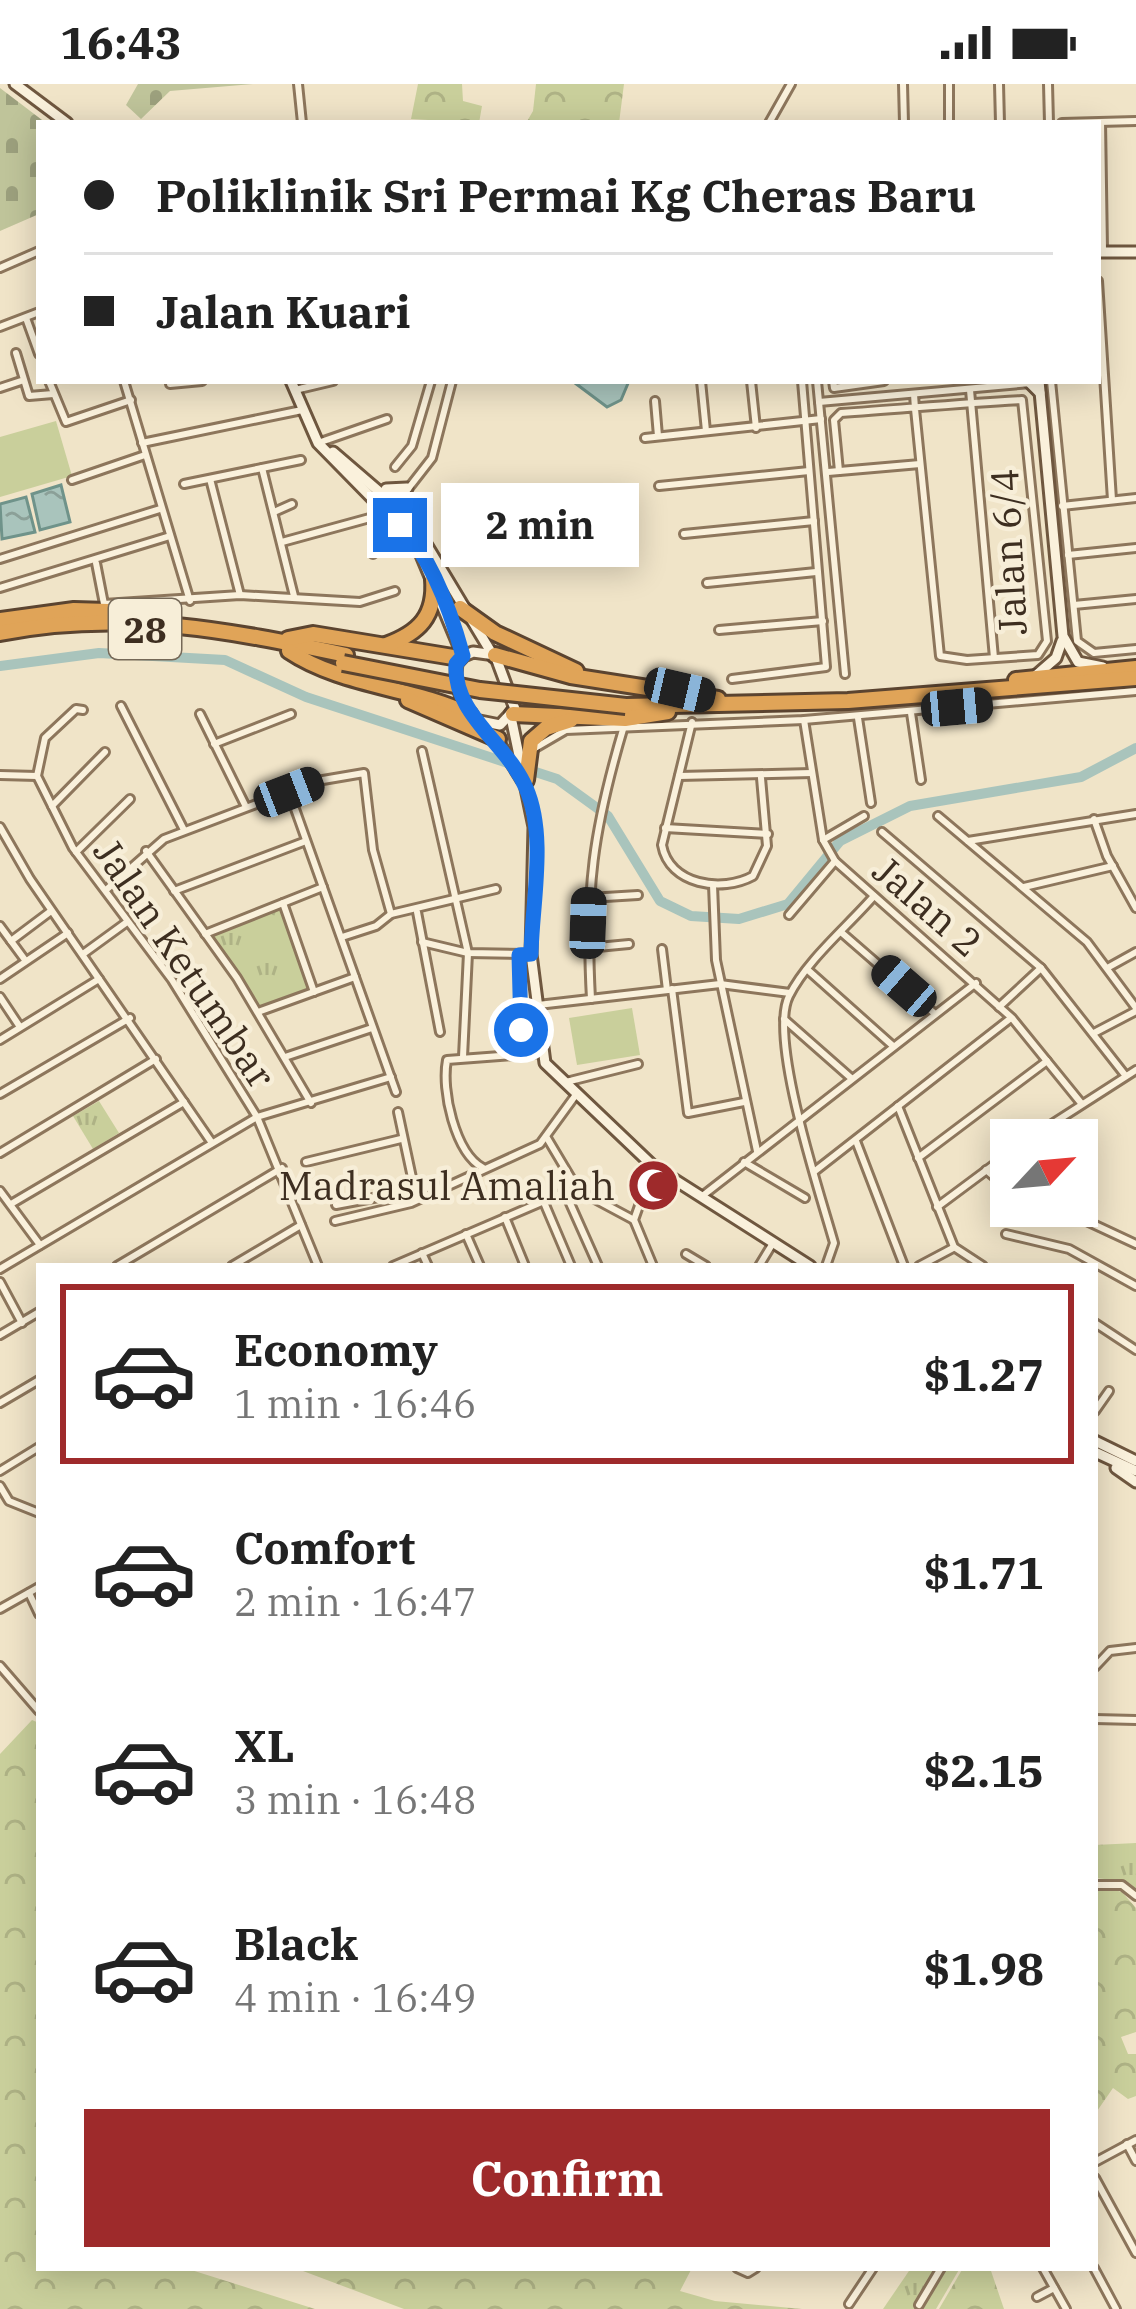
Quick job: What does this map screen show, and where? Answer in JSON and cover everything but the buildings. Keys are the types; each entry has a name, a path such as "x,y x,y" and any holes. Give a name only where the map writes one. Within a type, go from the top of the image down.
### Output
{"highway":[{"path":"386,645 424,623 434,603 433,579"},
{"path":"460,608 495,633 603,682"},
{"path":"0,620 74,610 136,611 175,622"},
{"name":"28","path":"0,633 38,626 175,622 345,659 673,709 1136,678"},
{"name":"28","path":"0,642 136,629 286,646"},
{"path":"461,657 314,634 286,646 310,665 470,716"},
{"path":"493,654 603,682 718,699"},
{"name":"28","path":"626,702 1136,668"},
{"path":"360,678 502,746"},
{"path":"512,715 652,718 673,709"},
{"path":"522,765 537,734 575,717"}],"street":[{"path":"15,84 63,120"},
{"path":"298,84 302,120"},
{"path":"771,120 791,84"},
{"path":"903,84 904,120"},
{"path":"949,84 949,120"},
{"path":"999,84 1000,120"},
{"path":"1048,84 1049,120"},
{"path":"1136,121 1101,122 1101,252 1136,252"},
{"path":"0,268 36,252"},
{"path":"0,327 36,313"},
{"path":"26,317 36,345"},
{"path":"1101,327 1112,500"},
{"path":"16,353 21,381 32,398 53,394"},
{"path":"0,388 21,381"},
{"path":"50,384 67,422 131,400"},
{"path":"125,384 190,601"},
{"path":"395,467 412,446 429,384"},
{"path":"282,542 393,505 419,480 432,458 451,384"},
{"path":"701,384 706,432"},
{"path":"752,384 756,428"},
{"path":"732,680 824,670 802,384"},
{"path":"817,384 845,674"},
{"path":"833,384 834,388 863,384"},
{"path":"819,402 1013,384"},
{"path":"1033,678 1056,658 1063,636 1051,384"},
{"path":"1039,385 1078,641 1084,649 1136,649"},
{"path":"292,386 318,442 358,482 393,505 416,543"},
{"path":"970,390 994,658"},
{"path":"828,472 921,464 914,394"},
{"path":"655,401 658,436"},
{"path":"839,471 836,416 972,403"},
{"name":"Jalan 6/4","path":"921,464 940,656 1034,657 1047,641 1026,404 972,403"},
{"path":"142,443 302,410"},
{"path":"318,442 387,419"},
{"path":"645,438 821,419"},
{"path":"318,442 376,485 393,505 493,654 513,696 512,715 536,852 521,1030 538,1031"},
{"path":"72,480 145,454"},
{"path":"184,484 301,460"},
{"path":"262,468 293,596"},
{"path":"659,486 809,471"},
{"path":"210,478 240,595"},
{"path":"376,485 407,490"},
{"path":"407,490 406,522 461,657 456,680 470,716 485,725 522,765"},
{"path":"1056,506 1136,499"},
{"path":"274,512 292,504"},
{"path":"0,560 160,509"},
{"path":"683,534 814,521"},
{"path":"373,554 380,537 406,522"},
{"path":"0,588 170,536"},
{"path":"1067,555 1136,548"},
{"path":"96,562 104,604 240,595 360,602 395,591"},
{"path":"706,583 818,572"},
{"path":"1073,605 1136,598"},
{"path":"719,630 823,621"},
{"path":"1063,636 1078,662 1118,670"},
{"path":"461,657 493,654"},
{"path":"1086,684 1108,694"},
{"path":"522,765 557,732 858,717 1136,692"},
{"path":"121,706 184,830"},
{"path":"0,775 37,776 45,738 76,710 83,710"},
{"path":"910,712 921,780"},
{"path":"200,714 246,808"},
{"path":"214,744 291,714"},
{"path":"485,725 512,715"},
{"path":"858,717 872,803"},
{"name":"Jalan 2","path":"804,720 824,842 833,859 1000,1006 1081,1103"},
{"path":"692,722 665,829 664,857 683,876 713,885 754,876 768,835 761,778"},
{"path":"591,999 587,949 595,821 624,726"},
{"path":"52,806 105,752"},
{"path":"422,752 468,953 463,1057"},
{"path":"105,892 146,851 184,830 289,792 364,773 373,850 388,917"},
{"path":"679,776 761,778 812,773"},
{"name":"Jalan Ketumbar","path":"37,776 76,853 190,1008 257,1117 316,1263"},
{"path":"289,792 396,1092"},
{"path":"76,853 130,799"},
{"path":"968,841 1136,814"},
{"path":"824,842 864,816"},
{"path":"938,816 1024,887 1108,967 1136,1009 1094,1033"},
{"path":"1094,819 1136,908"},
{"path":"0,829 212,1143"},
{"path":"665,829 768,835"},
{"path":"882,832 1040,968 1125,1076"},
{"path":"174,891 307,841"},
{"path":"146,851 258,1012 311,1103"},
{"path":"789,915 833,859"},
{"path":"1024,887 1113,866"},
{"path":"713,885 712,928 720,984 757,1151"},
{"path":"205,934 323,887"},
{"path":"341,937 388,917 496,889"},
{"path":"589,898 638,895"},
{"path":"827,1263 834,1243 786,1056 784,1019 790,993 874,896"},
{"path":"283,903 314,992"},
{"path":"11,941 52,910"},
{"path":"417,910 440,1033"},
{"path":"83,953 127,922"},
{"path":"0,926 26,961"},
{"path":"0,979 68,933"},
{"path":"842,933 935,1013"},
{"path":"422,942 468,953 525,954"},
{"path":"587,949 628,944"},
{"path":"662,949 688,1113 745,1102"},
{"path":"1108,967 1136,952"},
{"path":"525,954 542,1052 563,1085 653,1166 804,1263"},
{"path":"1000,1006 1040,968"},
{"path":"809,971 893,1046"},
{"path":"258,1012 355,977"},
{"path":"0,1040 101,978"},
{"path":"701,1197 976,983"},
{"path":"536,1005 720,984 790,993"},
{"path":"0,997 20,1027"},
{"path":"0,1094 130,1018"},
{"path":"815,1171 1012,1018"},
{"path":"784,1019 850,1078"},
{"path":"284,1057 373,1028"},
{"path":"484,1168 463,1148 445,1066 451,1058 526,1058 542,1052"},
{"path":"0,1153 156,1059"},
{"path":"918,1158 1048,1061"},
{"path":"563,1085 571,1078 638,1064"},
{"path":"1062,1119 1136,1070"},
{"path":"0,1269 257,1117 391,1077"},
{"path":"335,1222 370,1216 547,1138 575,1096"},
{"path":"11,1204 185,1102"},
{"path":"898,1106 954,1247 978,1263"},
{"path":"398,1112 414,1187"},
{"path":"547,1138 578,1190 634,1220 651,1263"},
{"path":"306,1162 401,1139"},
{"path":"856,1141 903,1263"},
{"path":"744,1162 806,1198"},
{"path":"634,1220 653,1166"},
{"path":"936,1208 990,1167"},
{"path":"122,1263 281,1168"},
{"path":"986,1170 990,1173"},
{"path":"336,1205 439,1186"},
{"path":"0,1191 40,1246"},
{"path":"400,1263 543,1200 567,1195 597,1263"},
{"path":"543,1200 570,1263"},
{"path":"505,1216 524,1263"},
{"path":"237,1263 302,1225"},
{"path":"1098,1226 1136,1244"},
{"path":"466,1234 479,1263"},
{"path":"1006,1234 1090,1263"},
{"path":"761,1263 773,1243"},
{"path":"925,1263 954,1247"},
{"path":"422,1253 427,1263"},
{"path":"686,1255 701,1263"},
{"path":"1098,1267 1136,1286"},
{"path":"0,1282 22,1323"},
{"path":"0,1335 36,1314"},
{"path":"1098,1325 1136,1349"},
{"path":"0,1403 36,1382"},
{"path":"1098,1408 1109,1391"},
{"path":"1098,1444 1136,1482"},
{"path":"0,1471 36,1449"},
{"path":"1098,1452 1136,1457"},
{"path":"1108,1454 1136,1471"},
{"path":"0,1486 22,1510 36,1512"},
{"path":"0,1609 36,1589"},
{"path":"29,1593 36,1608"},
{"path":"1098,1663 1110,1652 1136,1648"},
{"path":"1,1670 36,1708"},
{"path":"1098,1719 1136,1720"},
{"path":"1098,1885 1122,1885 1136,1896"},
{"path":"1098,2160 1136,2140"},
{"path":"1127,2144 1136,2161"},
{"path":"1098,2183 1136,2253"},
{"path":"849,2303 870,2271"},
{"path":"919,2305 939,2271"},
{"path":"1045,2271 1066,2309"},
{"path":"1096,2271 1116,2309"},
{"path":"1037,2297 1054,2288"}],"green space":[{"path":"138,84 253,84 170,91 141,119 126,105"},
{"path":"418,84 462,84 463,101 482,106 480,120 411,119"},
{"path":"536,84 624,84 619,120 528,120"},
{"path":"0,88 42,120 36,120 36,215 0,231"},
{"path":"56,421 72,476 0,497 0,437"},
{"path":"283,908 314,992 258,1012 209,937"},
{"path":"632,1008 640,1055 577,1065 569,1018"},
{"path":"99,1101 119,1133 93,1149 73,1116"},
{"path":"32,1720 36,1722 36,2271 195,2271 315,2309 0,2309 0,1754"},
{"path":"1136,1843 1136,1891 1124,1881 1098,1878 1098,1845"},
{"path":"1098,1887 1122,1892 1136,1908 1136,2032 1121,2037 1128,2054 1136,2054 1136,2096 1128,2099 1113,2088 1098,2110"},
{"path":"303,2271 690,2271 680,2291 715,2301 802,2309 404,2309"},
{"path":"909,2271 958,2271 936,2309 883,2309"},
{"path":"961,2271 991,2271 1004,2309 939,2309"}],"water":[{"path":"576,384 628,384 621,400 607,407"},
{"path":"61,485 70,522 40,530 32,494"},
{"path":"26,497 35,532 2,539 0,504"}],"waterway":[{"path":"0,666 99,653 225,660 306,697 557,779 608,816 660,901 691,916 739,919 788,904 840,841 910,806 1081,777 1136,748"}],"place":[{"name":"Madrasul Amaliah","path":"654,1185"}],"route":[{"path":"400,525 416,543 457,632 463,656 456,664 456,680 464,704 470,716 502,745 527,789 536,852 531,954 519,955 521,1030"}]}
